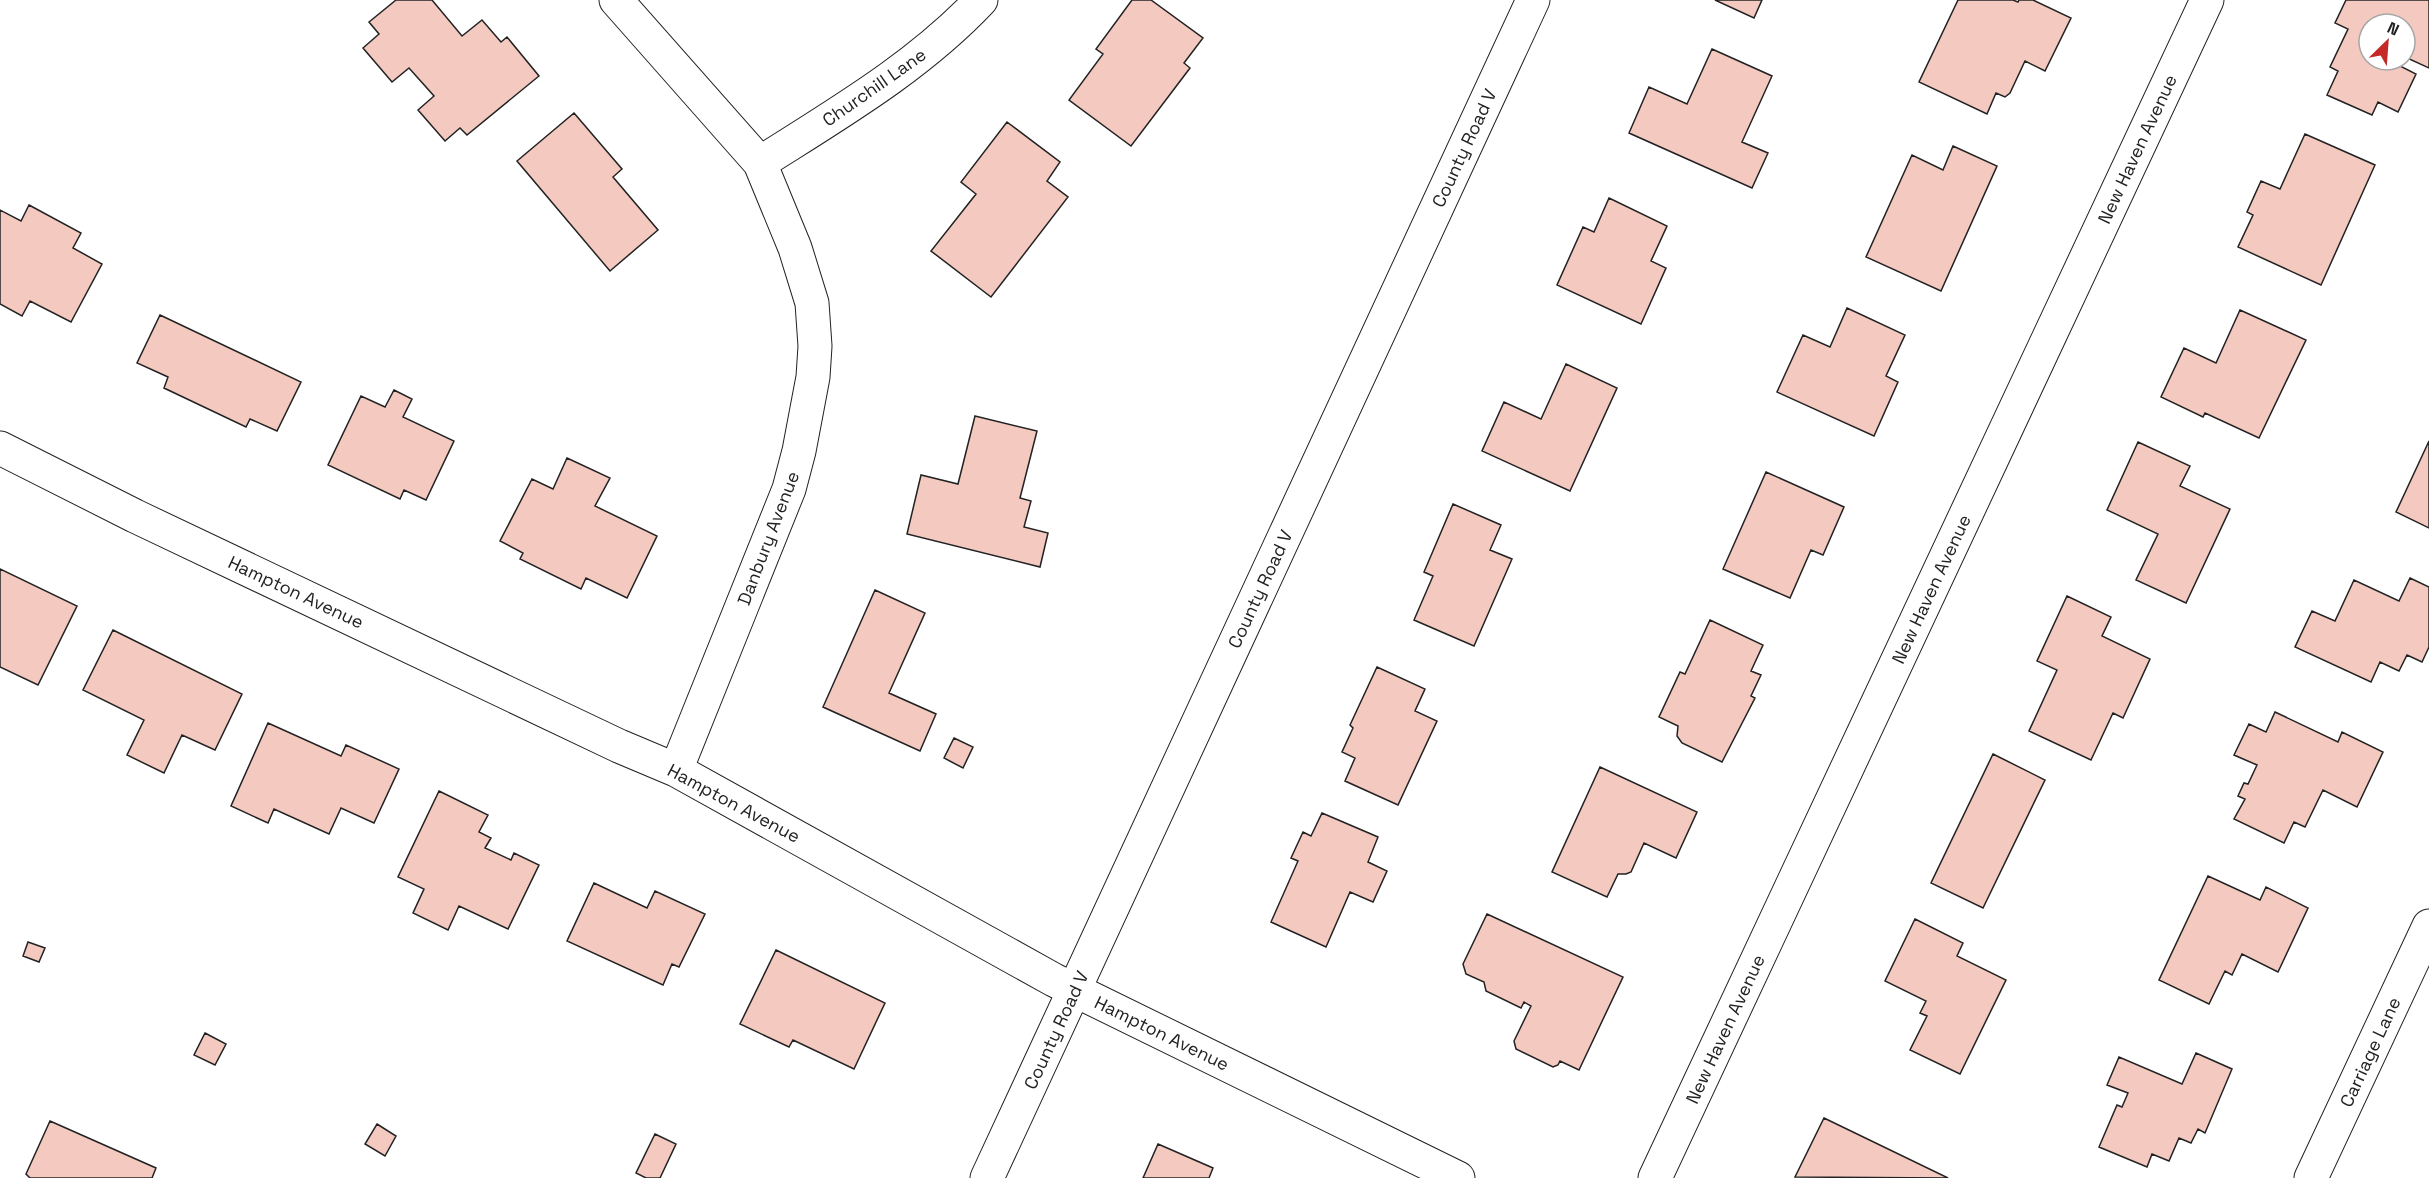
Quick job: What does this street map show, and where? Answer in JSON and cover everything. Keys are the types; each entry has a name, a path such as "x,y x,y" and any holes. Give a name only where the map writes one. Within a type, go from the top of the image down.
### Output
{"street":[{"name":"Danbury Avenue","path":"616,0 760,163 795,248 812,303 816,346 813,377 789,489 676,770"},
{"name":"Churchill Lane","path":"760,163 894,76 931,47 981,0"},
{"name":"County Road V","path":"987,1178 1533,0"},
{"name":"New Haven Avenue","path":"1655,1178 2207,0"},
{"name":"Hampton Avenue","path":"0,448 146,521 619,746 676,770 1074,990 1458,1178"},
{"name":"Carriage Lane","path":"2311,1178 2429,926"}],"building":[{"path":"396,0 432,0 462,36 482,20 501,42 507,37 539,76 467,135 460,128 445,141 418,110 434,96 409,68 392,82 363,48 379,34 369,22"},
{"path":"1132,0 1151,0 1203,38 1184,63 1190,68 1131,146 1069,100 1103,54 1096,49"},
{"path":"1715,0 1762,0 1754,18"},
{"path":"1958,0 2013,0 2018,2 2019,0 2033,0 2071,18 2045,71 2025,61 2010,93 2005,97 1996,93 1987,114 1919,82"},
{"path":"2346,0 2429,0 2429,68 2417,62 2417,12 2357,12 2357,72 2412,72 2416,74 2398,112 2378,102 2372,115 2327,95 2338,71 2330,67 2348,29 2335,23"},
{"path":"1712,49 1772,76 1742,142 1768,153 1752,188 1629,133 1649,87 1687,104"},
{"path":"574,113 622,169 613,177 658,230 610,271 517,161"},
{"path":"1007,122 1060,162 1047,181 1068,197 991,297 931,251 976,194 961,182"},
{"path":"2305,134 2375,165 2321,285 2238,247 2253,215 2247,212 2261,181 2280,189"},
{"path":"1953,146 1997,166 1941,291 1866,257 1912,155 1943,170"},
{"path":"1609,198 1667,226 1651,261 1666,268 1641,324 1557,285 1583,227 1594,232"},
{"path":"29,205 81,233 73,248 102,264 71,322 30,301 22,316 0,304 0,210 21,221"},
{"path":"1847,308 1905,335 1886,376 1898,382 1874,436 1777,392 1803,335 1830,347"},
{"path":"2240,310 2306,340 2259,438 2205,413 2203,417 2161,397 2184,348 2216,363"},
{"path":"160,315 301,382 277,431 250,419 246,427 164,388 168,377 137,363"},
{"path":"1566,364 1617,388 1570,491 1482,451 1504,402 1541,419"},
{"path":"394,390 412,399 403,417 454,441 426,500 404,490 400,499 328,465 361,396 385,407"},
{"path":"975,416 1037,431 1020,498 1031,501 1024,527 1048,533 1040,567 907,534 921,475 958,484"},
{"path":"2429,441 2429,528 2396,512"},
{"path":"2138,442 2190,466 2180,486 2230,509 2186,603 2136,580 2158,534 2107,510"},
{"path":"567,458 610,478 595,506 657,536 627,598 586,578 581,589 520,559 523,553 500,541 532,479 553,489"},
{"path":"1766,472 1844,507 1823,555 1811,550 1790,598 1723,569"},
{"path":"1453,504 1501,525 1490,550 1512,559 1474,646 1414,620 1433,576 1424,572"},
{"path":"0,569 77,606 38,685 0,667"},
{"path":"2410,578 2429,587 2429,647 2422,662 2407,655 2399,671 2380,662 2371,682 2295,647 2312,611 2335,621 2354,580 2399,601"},
{"path":"875,590 925,613 889,693 936,714 920,751 823,707"},
{"path":"2067,596 2111,617 2102,636 2150,659 2123,718 2113,713 2091,760 2029,731 2057,670 2037,661"},
{"path":"1710,620 1763,645 1751,671 1761,675 1751,696 1755,698 1722,762 1682,743 1677,736 1678,726 1659,717 1680,672 1685,674"},
{"path":"113,630 242,694 215,750 182,735 164,773 127,755 144,720 83,690"},
{"path":"1377,667 1425,689 1415,711 1437,721 1398,805 1345,781 1355,758 1342,752 1353,728 1350,725"},
{"path":"2275,712 2338,742 2342,732 2383,752 2357,807 2323,790 2305,827 2294,822 2284,843 2234,819 2245,799 2238,796 2244,783 2248,784 2257,765 2234,755 2249,724 2266,732"},
{"path":"268,723 341,756 346,745 399,769 374,823 341,808 329,834 274,809 268,823 231,806"},
{"path":"954,738 973,747 963,768 944,758"},
{"path":"1993,754 2045,780 1983,908 1931,883"},
{"path":"1600,767 1697,812 1676,858 1644,843 1631,872 1618,874 1607,897 1552,872"},
{"path":"439,791 488,815 479,832 491,838 485,848 511,860 514,853 539,865 508,929 459,906 448,930 413,913 424,889 398,877"},
{"path":"1322,813 1378,837 1368,862 1387,871 1373,902 1350,892 1326,947 1271,922 1298,861 1291,858 1303,832 1311,836"},
{"path":"2208,876 2260,900 2266,887 2308,908 2278,972 2242,954 2232,975 2225,971 2209,1004 2159,980"},
{"path":"594,883 647,908 655,891 705,914 679,967 672,964 663,985 567,941"},
{"path":"1487,914 1623,977 1579,1070 1560,1061 1553,1067 1516,1049 1514,1041 1531,1006 1524,1002 1521,1008 1486,991 1484,982 1466,974 1463,964"},
{"path":"1915,919 1963,943 1957,956 2006,980 1960,1074 1910,1050 1927,1016 1920,1013 1926,1001 1885,981"},
{"path":"28,942 45,948 39,962 23,956"},
{"path":"776,950 885,1003 854,1069 793,1040 789,1047 740,1024"},
{"path":"205,1033 226,1044 215,1065 194,1055"},
{"path":"2196,1053 2232,1069 2205,1133 2198,1129 2191,1143 2179,1138 2169,1161 2152,1154 2147,1167 2099,1147 2117,1105 2122,1107 2128,1093 2107,1085 2119,1057 2182,1084"},
{"path":"1824,1118 1948,1178 1795,1177"},
{"path":"50,1121 156,1168 152,1178 30,1178 26,1174"},
{"path":"377,1124 396,1136 385,1156 365,1144"},
{"path":"655,1134 676,1144 660,1178 646,1178 636,1173"},
{"path":"1158,1144 1213,1168 1209,1178 1143,1178"}]}
